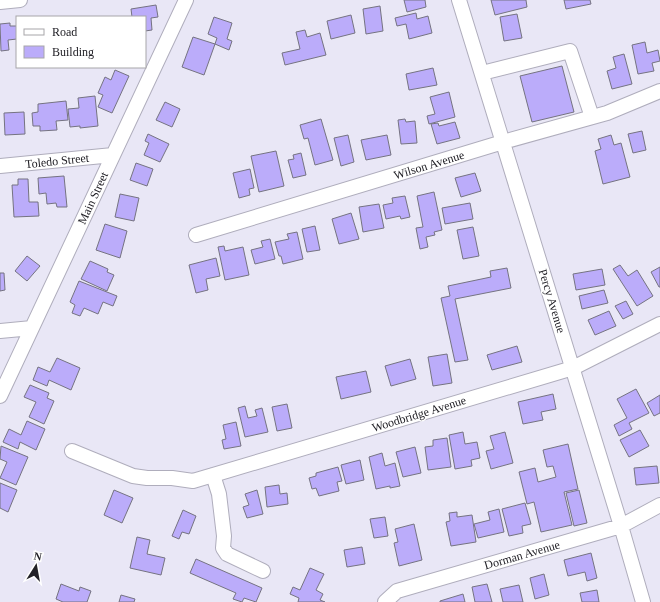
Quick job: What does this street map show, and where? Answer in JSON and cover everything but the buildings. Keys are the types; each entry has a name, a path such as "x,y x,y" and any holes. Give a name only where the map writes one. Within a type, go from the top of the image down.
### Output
{"street":[{"path":"0,2 20,0"},
{"name":"Main Street","path":"0,396 186,0"},
{"name":"Percy Avenue","path":"459,0 643,602"},
{"path":"482,73 570,51 592,117"},
{"name":"Wilson Avenue","path":"196,235 503,142 607,113 660,91"},
{"name":"Toledo Street","path":"0,166 113,155"},
{"name":"Woodbridge Avenue","path":"72,451 133,476 147,478 172,478 193,481 572,368 660,324"},
{"path":"0,331 32,328"},
{"path":"213,475 219,494 224,536 223,548 227,554 263,571"},
{"name":"Dorman Avenue","path":"385,602 397,591 621,526 660,505"}]}
